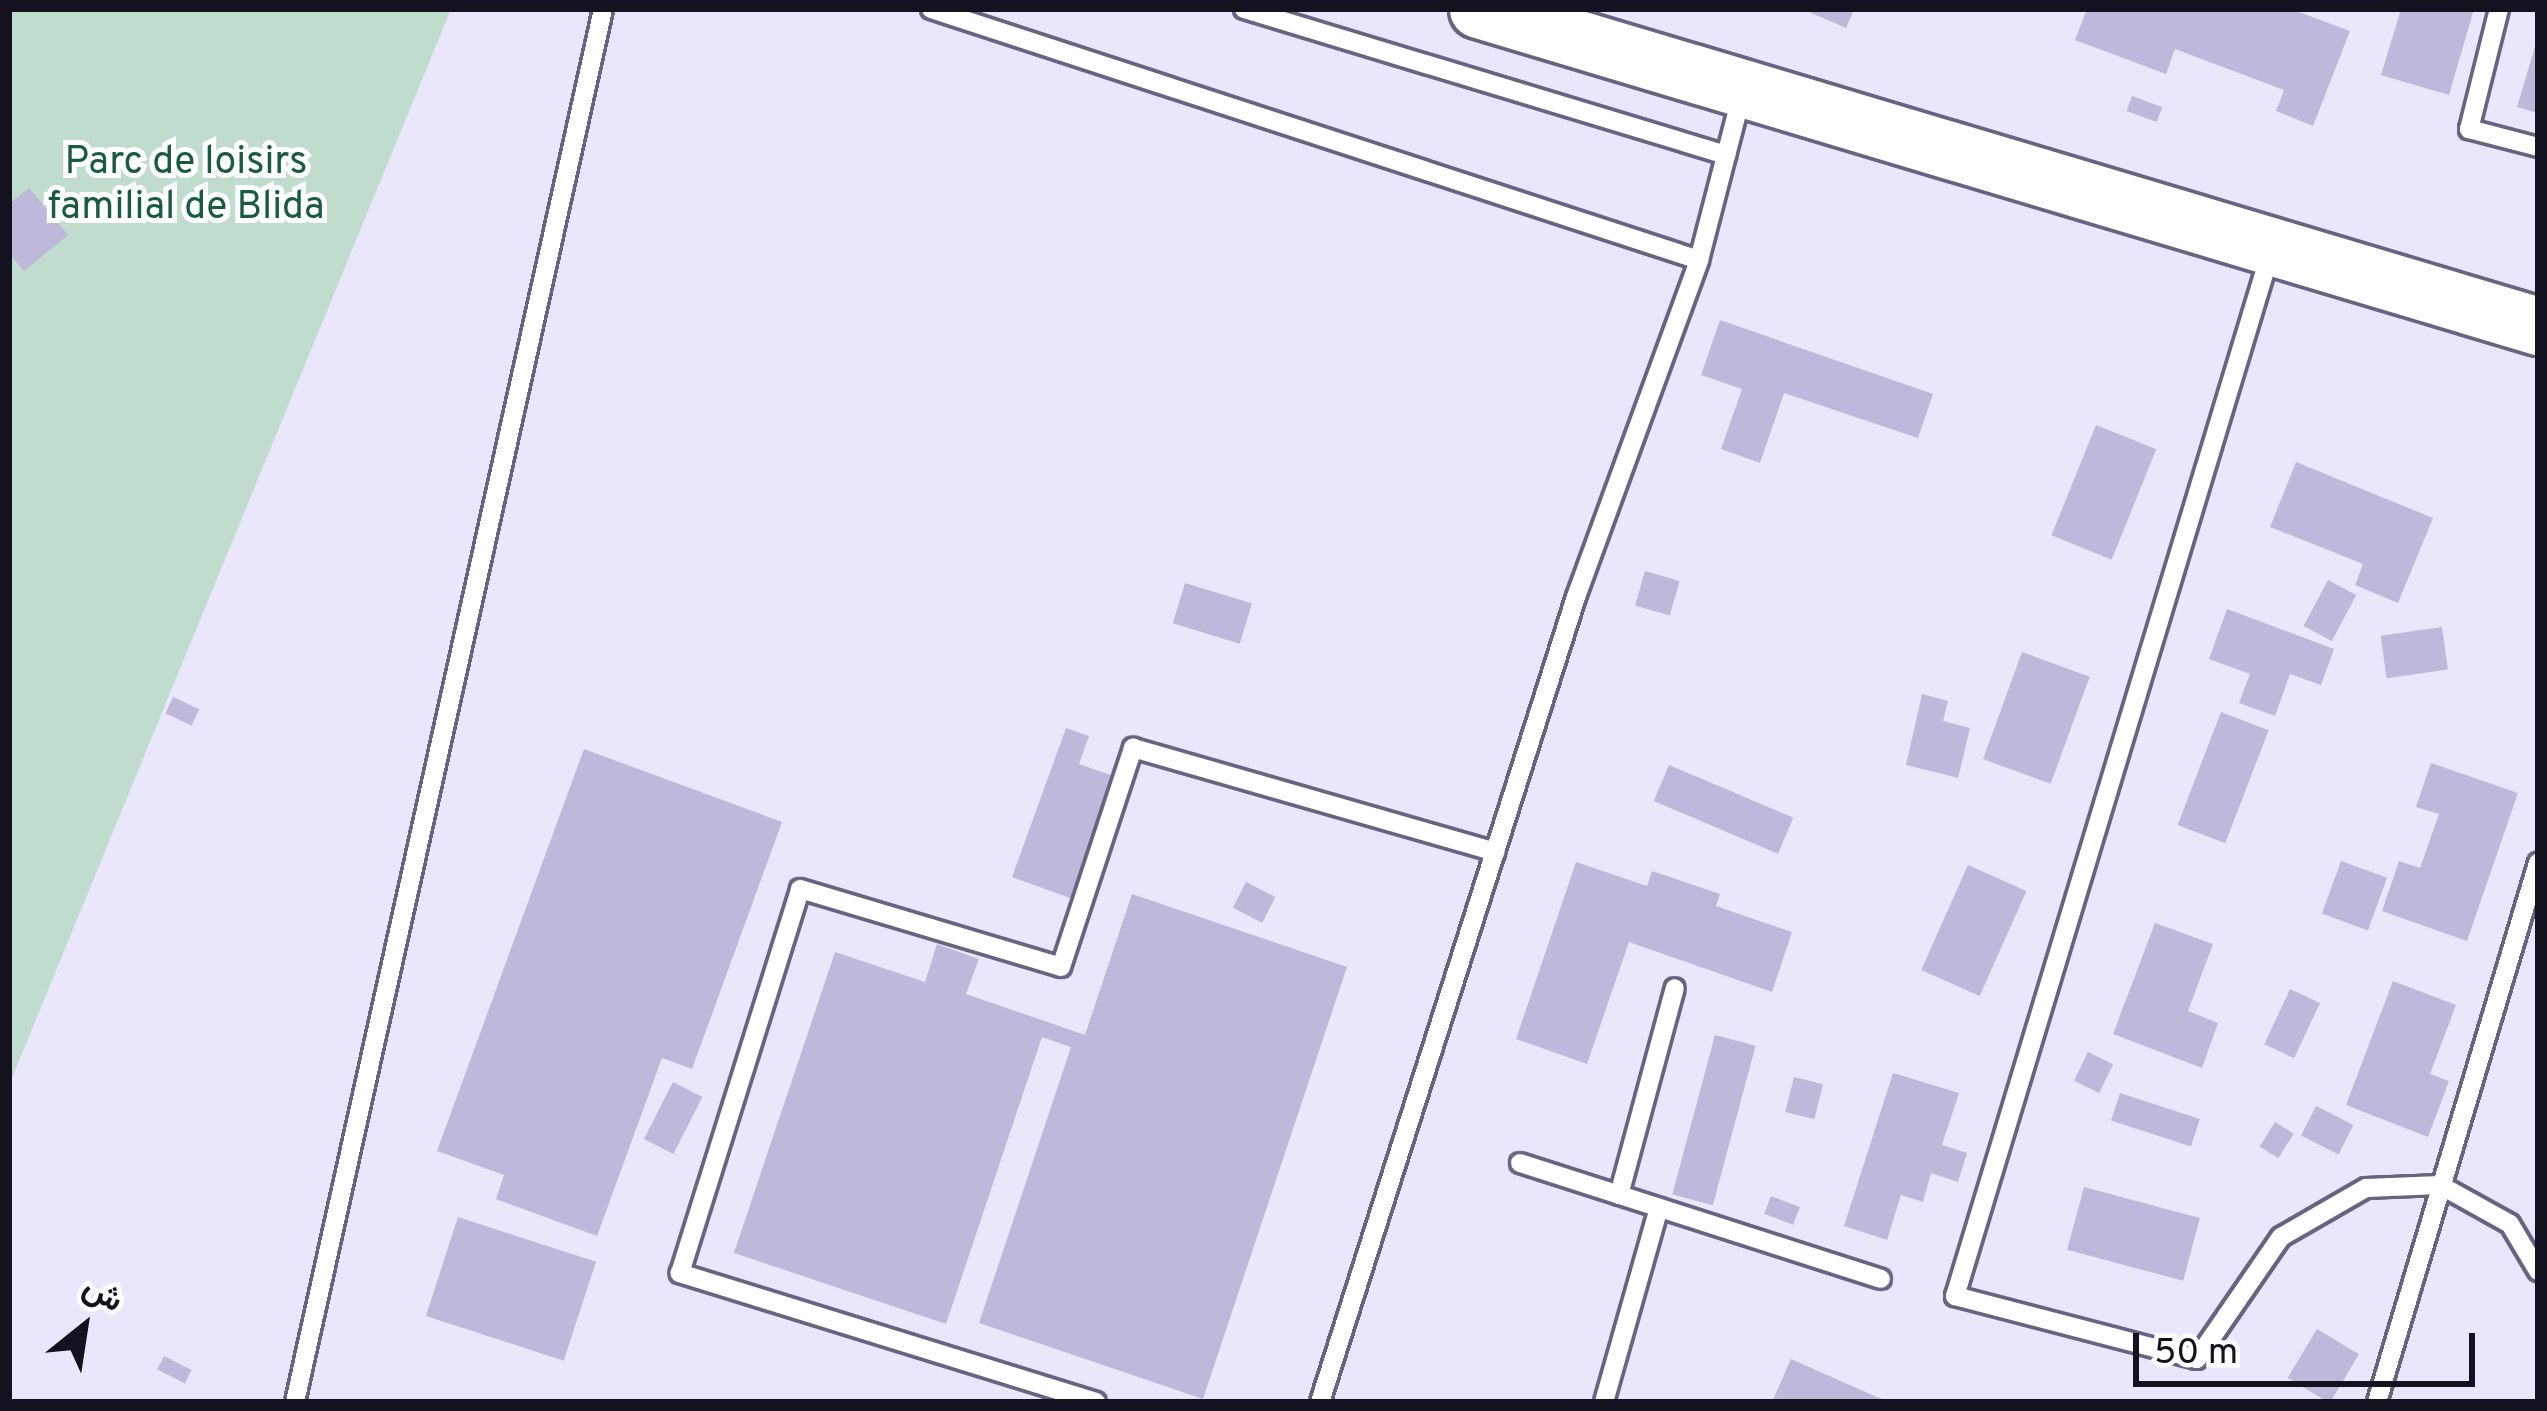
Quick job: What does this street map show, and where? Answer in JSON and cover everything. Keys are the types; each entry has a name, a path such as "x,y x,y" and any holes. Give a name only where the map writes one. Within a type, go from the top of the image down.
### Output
{"main road":[{"path":"1478,9 2538,326"},
{"path":"1566,9 2538,301"}],"lane":[{"path":"295,1402 603,9"},
{"path":"932,9 1700,260"},
{"path":"1244,9 1726,155"},
{"path":"2498,9 2468,129 2538,147"},
{"path":"1320,1402 1576,597 1700,260 1743,89"},
{"path":"2272,246 1955,1296 2197,1359 2281,1237 2366,1188 2440,1185 2510,1224 2538,1271"},
{"path":"1096,1402 680,1274 800,889 1061,967 1133,748 1495,853"},
{"path":"2377,1402 2538,863"},
{"path":"1619,1195 1675,988"},
{"path":"1520,1162 1881,1280"},
{"path":"1604,1402 1659,1208"}],"green space":[{"name":"Parc de loisirs familial de Blida","path":"9,9 451,9 9,1085"}],"building":[{"path":"1802,9 1854,9 1846,28"},
{"path":"2087,9 2291,9 2350,31 2313,126 2276,111 2284,90 2175,49 2166,74 2075,40"},
{"path":"2401,9 2474,9 2449,95 2381,75"},
{"path":"2538,40 2538,113 2517,107"},
{"path":"2132,96 2162,107 2157,122 2127,111"},
{"path":"29,188 68,235 24,271 9,253 9,204"},
{"path":"1720,320 1933,394 1918,438 1784,393 1760,463 1721,449 1742,389 1701,375"},
{"path":"2096,425 2156,449 2112,560 2051,535"},
{"path":"2296,462 2433,518 2398,603 2355,585 2363,564 2270,527"},
{"path":"1645,571 1680,581 1670,616 1635,606"},
{"path":"2328,580 2356,595 2332,641 2304,626"},
{"path":"1185,583 1252,603 1240,644 1173,623"},
{"path":"2227,609 2334,649 2321,685 2290,674 2275,716 2239,703 2250,674 2209,659"},
{"path":"2442,627 2448,670 2387,678 2381,636"},
{"path":"2022,652 2090,677 2051,784 1983,759"},
{"path":"1922,694 1948,701 1943,721 1970,728 1958,778 1906,765"},
{"path":"173,697 199,709 192,726 165,713"},
{"path":"2221,712 2269,730 2225,843 2178,825"},
{"path":"1066,728 1089,736 1079,764 1116,777 1073,899 1012,877"},
{"path":"584,749 782,822 692,1069 662,1058 597,1236 496,1199 504,1175 437,1151"},
{"path":"2431,763 2518,793 2467,941 2382,911 2399,861 2420,868 2439,814 2416,807"},
{"path":"1669,765 1793,818 1778,854 1654,801"},
{"path":"2341,861 2387,878 2368,930 2322,914"},
{"path":"1576,862 1647,886 1652,871 1720,894 1716,906 1792,932 1772,992 1629,942 1587,1064 1516,1039"},
{"path":"1968,865 2026,891 1980,996 1921,970"},
{"path":"1246,882 1275,897 1262,923 1233,908"},
{"path":"1132,894 1347,967 1203,1399 979,1323 1071,1047 1042,1037 946,1324 734,1253 835,952 925,982 937,944 979,959 966,994 1085,1035"},
{"path":"2155,923 2213,944 2188,1011 2218,1023 2202,1068 2113,1034"},
{"path":"2393,981 2456,1005 2430,1074 2449,1081 2428,1137 2346,1105"},
{"path":"2290,989 2320,1003 2294,1058 2264,1044"},
{"path":"1715,1035 1756,1046 1713,1205 1672,1194"},
{"path":"2088,1052 2113,1064 2099,1093 2074,1081"},
{"path":"1893,1073 1959,1093 1942,1145 1967,1153 1958,1182 1931,1173 1923,1202 1901,1195 1887,1240 1844,1226"},
{"path":"1794,1077 1823,1084 1814,1119 1785,1112"},
{"path":"673,1082 702,1097 673,1154 644,1139"},
{"path":"2120,1093 2200,1119 2191,1147 2111,1121"},
{"path":"2316,1106 2353,1125 2338,1154 2301,1135"},
{"path":"2275,1122 2294,1134 2278,1158 2260,1147"},
{"path":"2084,1187 2200,1218 2183,1281 2067,1250"},
{"path":"1771,1196 1800,1207 1793,1225 1764,1214"},
{"path":"458,1217 596,1262 564,1361 426,1316"},
{"path":"2317,1329 2359,1354 2330,1402 2288,1378"},
{"path":"164,1356 192,1370 185,1383 157,1369"},
{"path":"1791,1359 1888,1402 1772,1402"}]}
